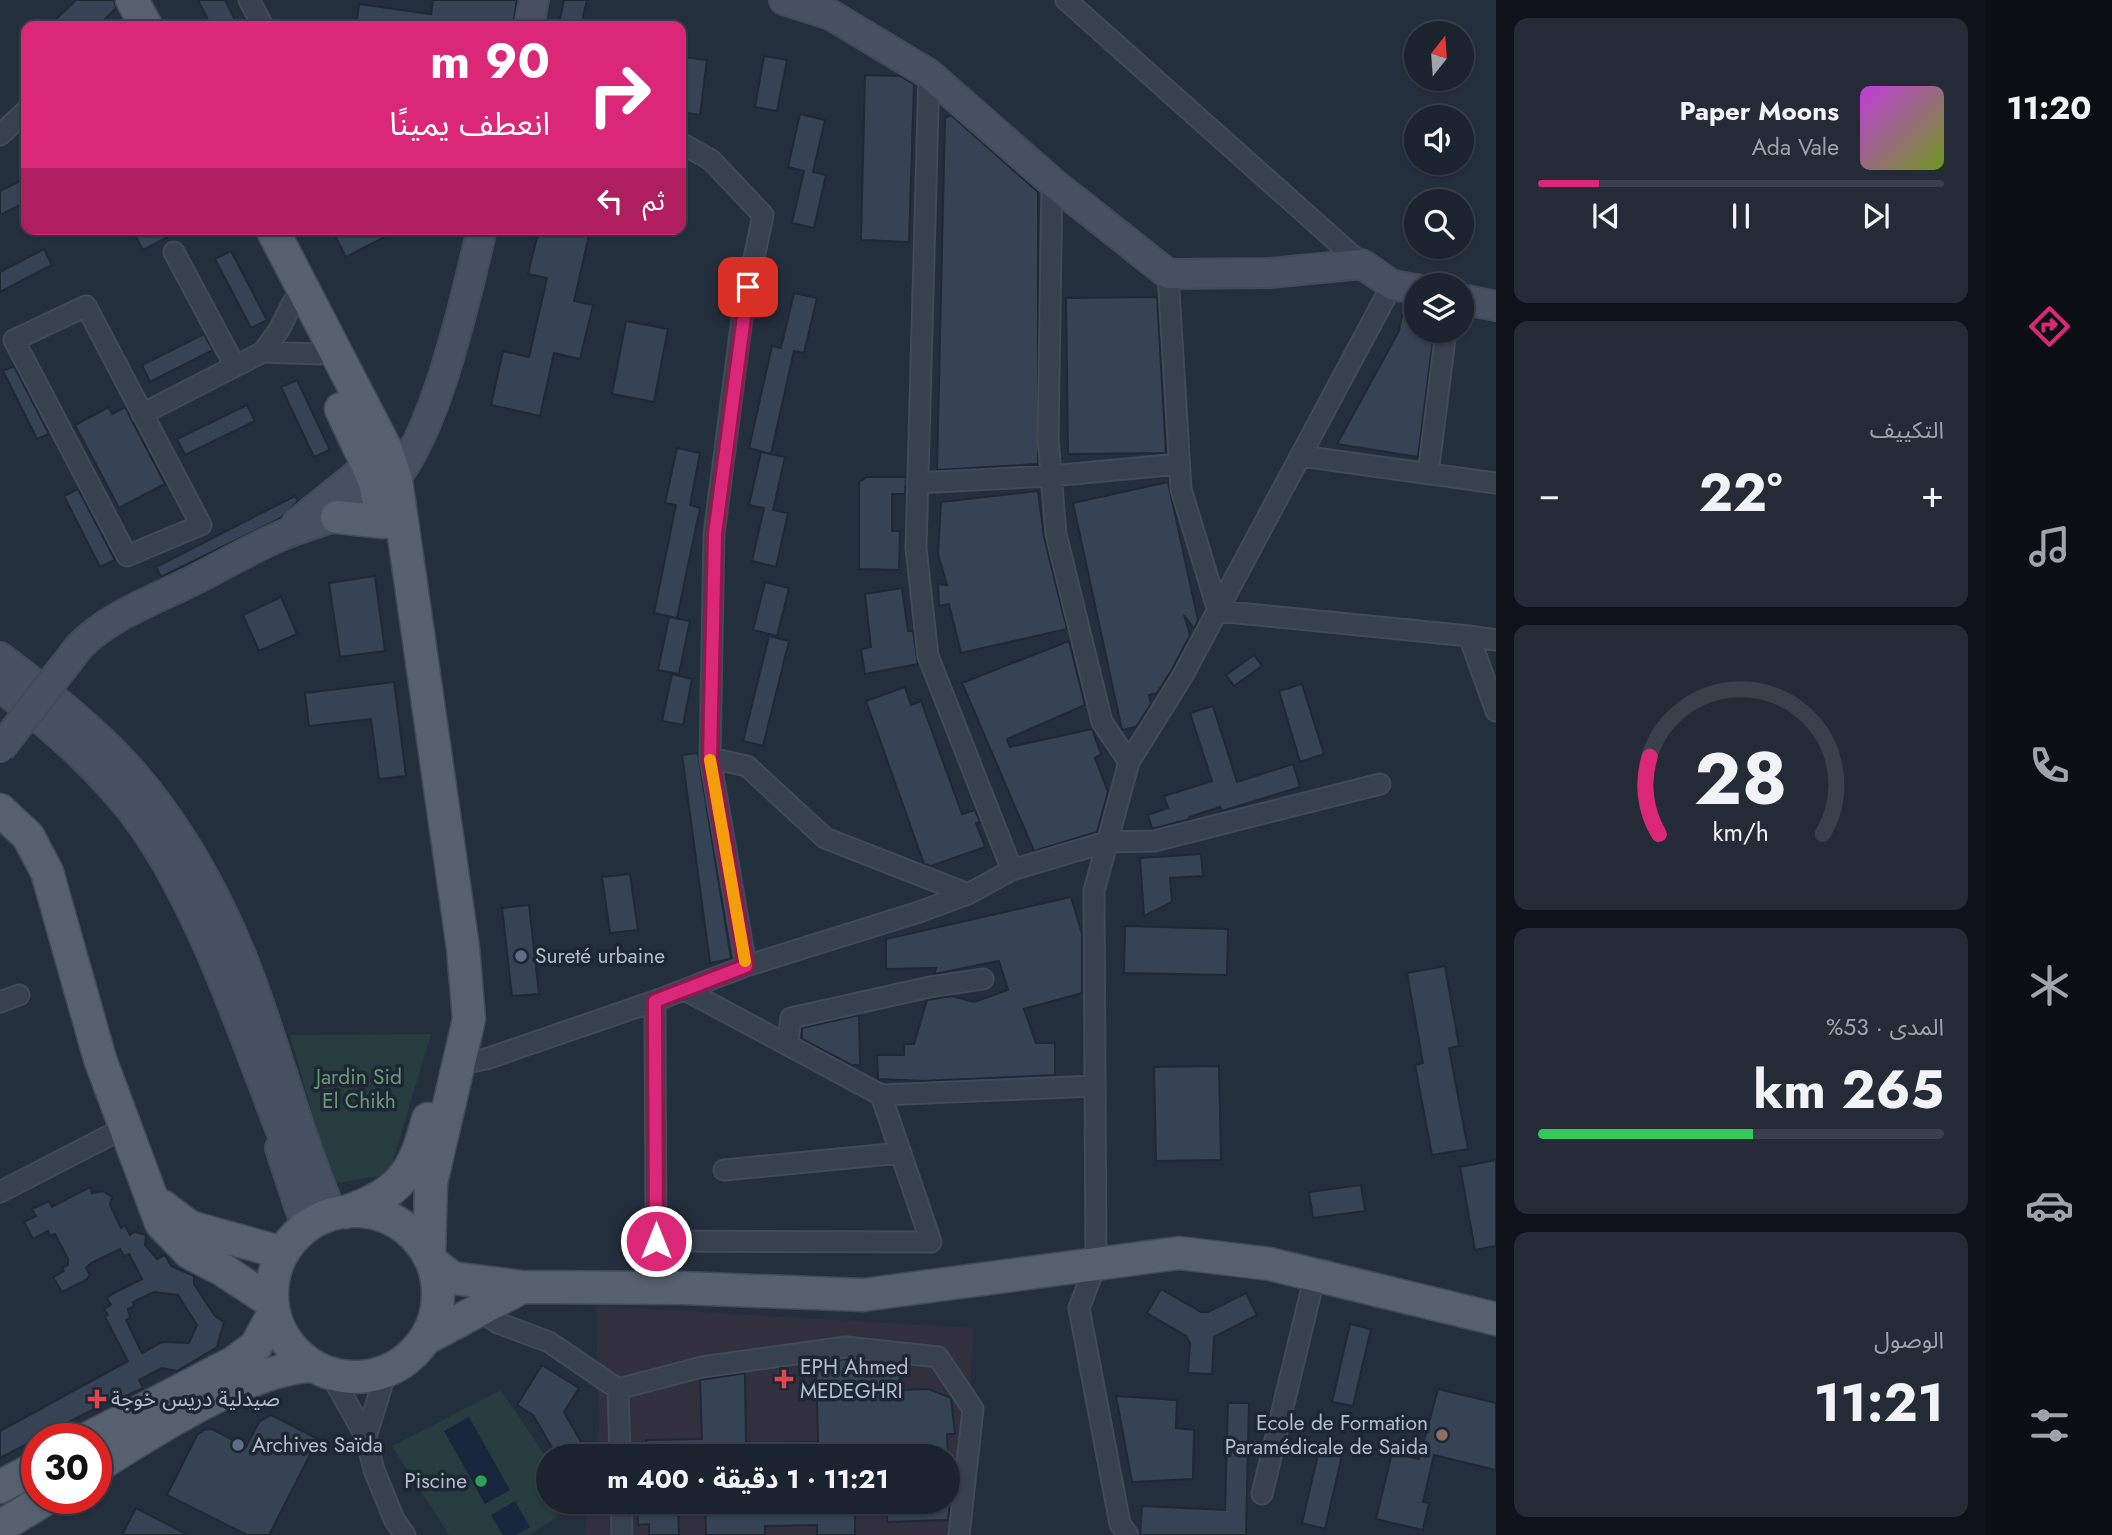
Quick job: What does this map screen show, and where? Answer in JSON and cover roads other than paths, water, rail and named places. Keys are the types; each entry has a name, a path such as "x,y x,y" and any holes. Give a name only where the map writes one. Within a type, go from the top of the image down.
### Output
{"main road":[{"path":"140,11 159,21"},
{"path":"256,235 298,300"},
{"path":"112,1458 252,1379 295,1366 348,1377 386,1372 408,1359 425,1339 436,1315 438,1288 431,1260 431,1183 461,1064 469,1019 447,897 416,675 386,499 376,456 298,300 274,235"},
{"path":"337,517 386,499"},
{"path":"386,499 416,675"},
{"path":"0,810 28,836 47,872 100,1059 161,1223 190,1253 223,1270 273,1308 288,1343 321,1370"},
{"path":"112,1426 233,1363 256,1346 273,1308 274,1277 283,1253 328,1218 381,1199 404,1179 422,1143 441,1066 447,1026 447,897"},
{"path":"145,1186 161,1205 190,1227 283,1253"},
{"path":"328,1218 371,1213 394,1221 415,1237 431,1260 452,1278 522,1286 682,1288 863,1295 1179,1253 1270,1264 1496,1318"},
{"path":"425,1339 522,1286"},
{"path":"0,1487 21,1476"},
{"path":"0,1527 21,1514"}],"street":[{"path":"249,0 260,21"},
{"path":"530,21 534,0"},
{"path":"1066,0 1362,264 1404,287 1301,456 1182,677 1129,762 1094,891 1096,1264 1079,1308 1120,1524 1128,1535"},
{"path":"794,2 831,15 929,75 1052,182 1168,274 1270,273 1362,264"},
{"path":"929,75 916,548 928,656 1012,870"},
{"path":"0,135 21,116"},
{"path":"686,146 711,160 763,215 743,312 715,534 710,758 746,966"},
{"path":"1052,182 1048,439 1056,534 1102,722 1129,762"},
{"path":"386,499 432,406 449,362 481,235"},
{"path":"174,252 235,366"},
{"path":"1168,274 1181,489 1218,611"},
{"path":"263,352 298,300"},
{"path":"1474,302 1496,306"},
{"path":"86,306 142,414 201,525 127,556 14,340 86,306"},
{"path":"1428,474 1444,343"},
{"path":"142,414 263,352 322,350"},
{"path":"280,536 432,406"},
{"path":"1301,456 1496,483"},
{"path":"916,483 1051,476 1179,464"},
{"path":"0,749 79,647 105,626 280,536 337,517"},
{"path":"1218,611 1496,640"},
{"path":"1469,636 1496,711"},
{"path":"0,657 108,746 147,790 184,844 220,912 251,981 328,1218"},
{"path":"0,687 43,719 91,768 150,839 196,922 287,1146 281,1148 328,1218"},
{"path":"710,758 747,766 825,838 968,894"},
{"path":"461,1064 486,1059 655,1001 746,966 919,912 968,894 1012,870 1106,842 1154,842 1380,784"},
{"path":"787,1045 791,1018 930,987 983,979"},
{"path":"685,990 881,1095 1095,1086"},
{"path":"0,1002 19,995"},
{"path":"655,1001 656,1241 931,1242 881,1095"},
{"path":"0,1192 124,1128"},
{"path":"724,1170 901,1153"},
{"path":"1262,1494 1315,1275"},
{"path":"478,1309 498,1323 549,1342 618,1389 702,1367 846,1347 938,1357 973,1409 960,1535"},
{"path":"321,1370 366,1437 374,1470 394,1519 405,1535"},
{"path":"366,1437 386,1372"},
{"path":"618,1389 620,1444"},
{"path":"621,1514 622,1535"}],"water":[{"path":"469,1417 510,1490 485,1504 444,1431"},
{"path":"515,1501 530,1527 516,1535 503,1535 491,1515"}],"place":[{"name":"Sureté urbaine","path":"521,956"},
{"name":"EPH Ahmed MEDEGHRI","path":"784,1379"},
{"name":"صيدلية دريس خوجة","path":"97,1399"},
{"name":"Ecole de Formation Paramédicale de Saida","path":"1442,1435"},
{"name":"Archives Saïda","path":"238,1445"},
{"name":"Piscine","path":"481,1481"}],"park label":[{"name":"Jardin Sid El Chikh","path":"359,1089"}]}
